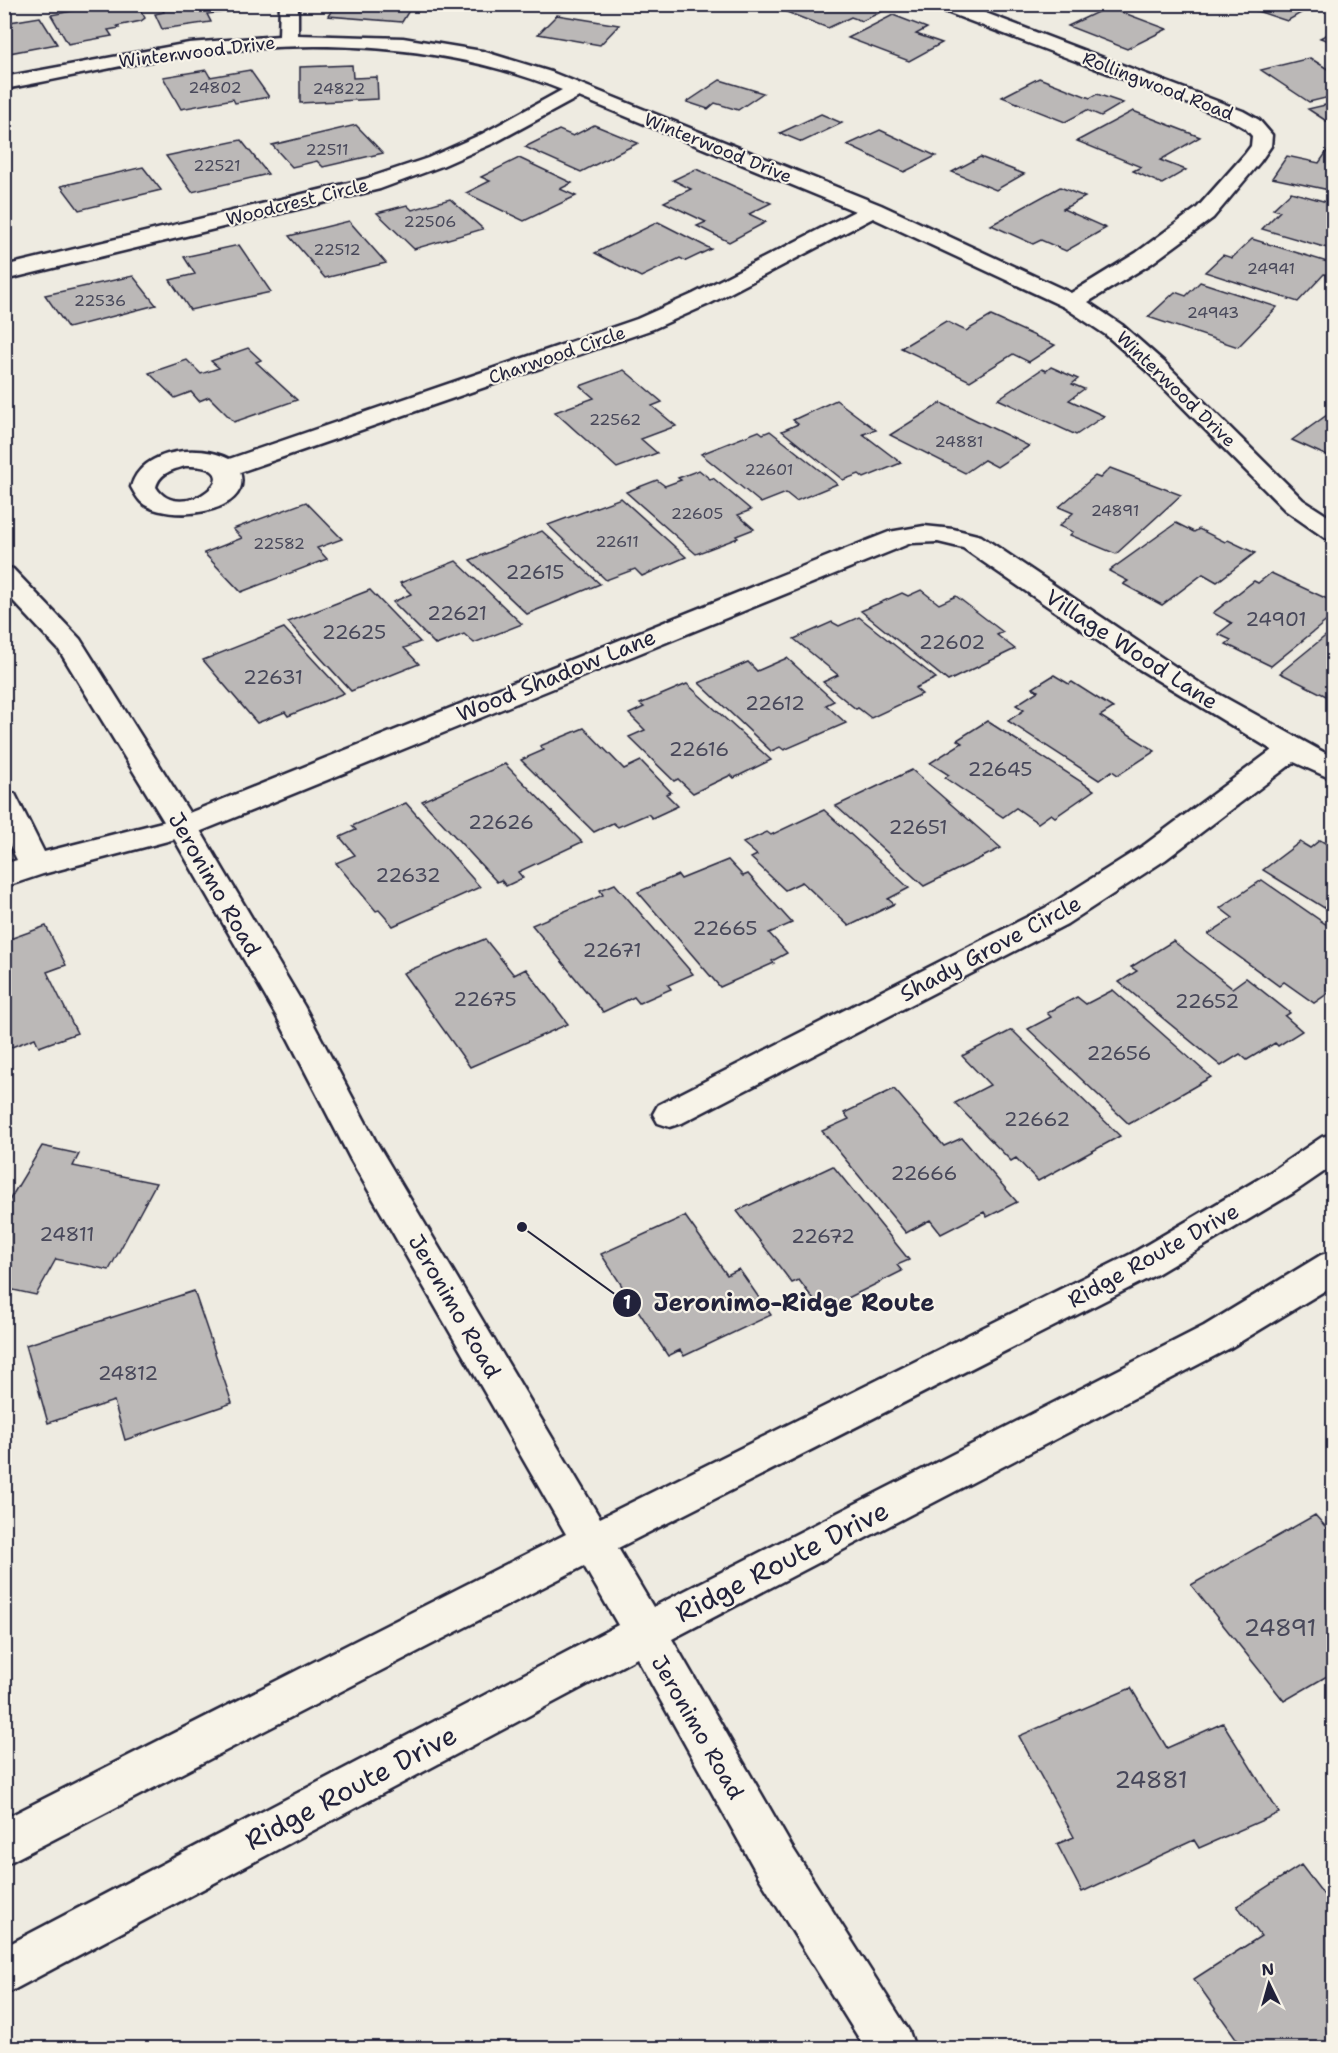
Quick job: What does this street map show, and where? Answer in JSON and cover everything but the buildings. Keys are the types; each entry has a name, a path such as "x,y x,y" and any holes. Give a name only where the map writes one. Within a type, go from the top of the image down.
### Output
{"street":[{"path":"288,42 289,4"},
{"name":"Rollingwood Road","path":"943,4 1236,115 1252,124 1262,135 1261,146 1253,158 1205,213 1144,258 1072,302"},
{"name":"Winterwood Drive","path":"4,83 180,51 288,42 403,44 482,57 543,76 575,91 873,210 1072,302 1114,330 1156,367 1294,505 1334,532"},
{"name":"Woodcrest Circle","path":"4,273 372,184 435,162 489,138 575,91"},
{"name":"Charwood Circle","path":"227,468 369,421 645,324 701,299 873,210"},
{"name":"Wood Shadow Lane","path":"4,876 183,827 853,555 912,533 931,533"},
{"name":"Village Wood Lane","path":"931,533 972,542 1123,648 1291,750 1334,771"},
{"name":"Jeronimo Road","path":"4,575 70,645 183,827 292,1015 363,1150 645,1632 776,1863 892,2049"},
{"name":"Shady Grove Circle","path":"670,1114 1056,916 1154,852 1291,750"},
{"path":"4,801 35,866"},
{"name":"Ridge Route Drive","path":"4,1843 592,1541 1144,1264 1281,1183 1334,1147"},
{"name":"Ridge Route Drive","path":"4,1972 645,1632 1217,1337 1334,1266"}],"place":[{"name":"Jeronimo-Ridge Route","path":"522,1227"}]}
